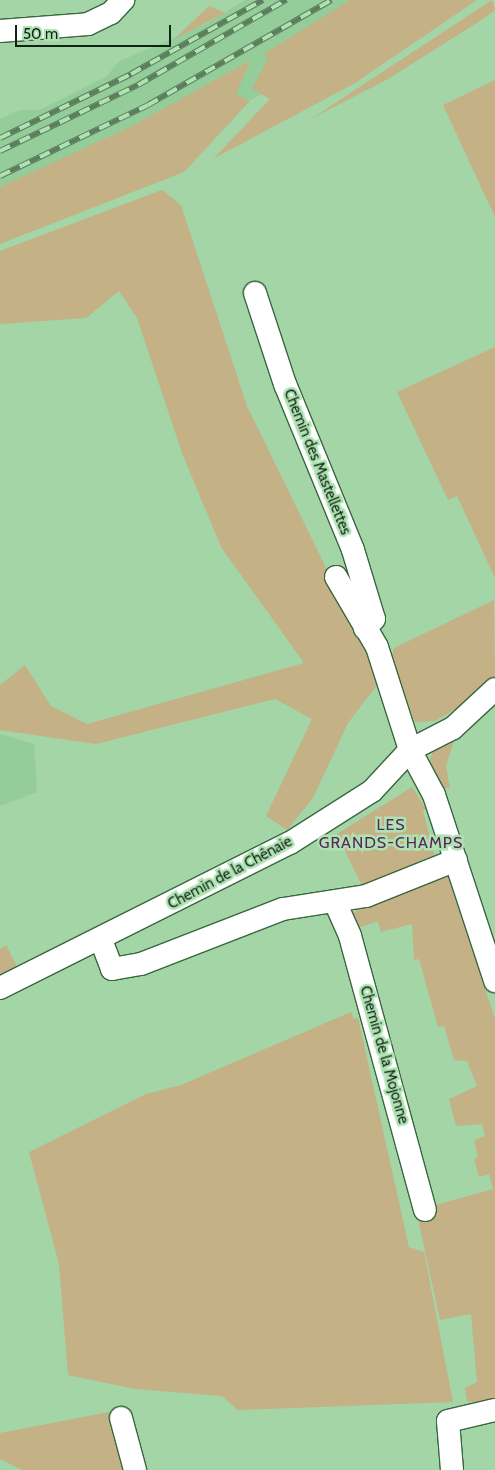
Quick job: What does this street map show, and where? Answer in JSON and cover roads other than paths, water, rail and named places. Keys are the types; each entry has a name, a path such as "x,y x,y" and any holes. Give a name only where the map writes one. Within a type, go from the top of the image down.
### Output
{"street":[{"path":"0,31 88,24 112,13 123,0"},
{"name":"Chemin des Mastellettes","path":"254,293 284,384 353,550 374,619 365,628"},
{"path":"336,577 365,628 396,696 410,750 434,795 495,982"},
{"name":"Chemin de la Chênaie","path":"0,988 101,940 290,843 378,786 410,750 453,728 495,689"},
{"path":"101,940 112,969 141,964 283,909 366,896 456,860"},
{"name":"Chemin de la Mojonne","path":"335,902 350,936 425,1210"},
{"path":"452,1470 448,1421 495,1410"},
{"path":"120,1418 135,1470"}],"railway":[{"path":"0,138 131,74 263,0"},
{"path":"0,151 138,85 286,0"},
{"path":"0,176 148,105 331,0"}],"district":[{"name":"LES GRANDS-CHAMPS","path":"391,834"}]}
